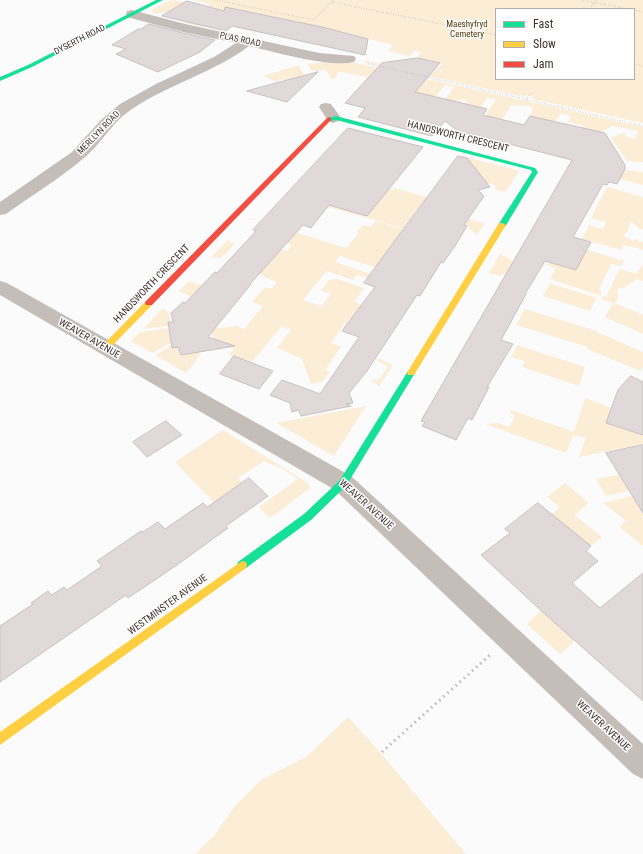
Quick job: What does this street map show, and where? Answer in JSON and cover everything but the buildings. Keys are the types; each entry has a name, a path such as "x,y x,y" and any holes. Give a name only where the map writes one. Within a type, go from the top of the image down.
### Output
{"street":[{"name":"DYSERTH ROAD","path":"0,79 30,66 160,0"},
{"name":"PLAS ROAD","path":"132,14 183,28 246,42 319,57 349,59"},
{"name":"MERLLYN ROAD","path":"0,210 87,148 106,123 129,105 227,55 246,42"},
{"name":"HANDSWORTH CRESCENT","path":"105,348 318,130 329,112 533,169 535,172 343,483"},
{"name":"WEAVER AVENUE","path":"0,287 343,483 643,764"},
{"name":"WESTMINSTER AVENUE","path":"0,739 314,513 330,499 343,483"}],"path":[{"path":"216,0 313,20 333,1 495,35"},
{"path":"581,0 624,8"},
{"path":"591,8 596,0"},
{"path":"349,59 643,126"},
{"path":"526,100 531,93"},
{"path":"382,752 508,638"}],"green space":[{"path":"172,0 185,2 172,11 155,14 152,11 154,8"},
{"name":"Maeshyfryd Cemetery","path":"193,0 643,0 643,123 532,99 533,96 526,95 524,97 361,61 369,61 426,74 434,72 442,64 417,58 421,52 415,51 410,56 388,51 393,45 317,26 312,31 300,22 234,9 205,27 184,23 211,4"},
{"path":"339,61 356,63 643,127 643,162 627,161 611,138 626,132 625,136 635,139 638,131 613,126 577,143 576,140 584,126 568,122 571,116 562,113 553,123 530,116 533,108 528,106 511,105 502,120 485,116 496,99 487,98 476,113 457,114 467,100 459,99 453,107 442,104 454,87 445,85 429,104 387,87 364,82 367,77 341,72 337,73 336,78 331,79 326,70 312,71 307,64"},
{"path":"298,65 305,76 285,81 283,79 276,82 264,76"},
{"path":"462,156 519,171 505,192 494,189 496,187 492,183 487,184"},
{"path":"624,170 643,172 643,185 619,179"},
{"path":"361,181 393,190 395,188 450,204 444,213 420,206 405,226 421,231 420,233 325,206"},
{"path":"607,187 643,197 643,229 640,229 630,221 628,231 623,235 633,241 634,239 643,242 643,250 623,245 621,250 582,239 589,225 603,229 606,222 591,218"},
{"path":"469,219 485,223 477,235 469,229 470,227 464,225"},
{"path":"375,221 422,235 377,268 340,256 335,262 377,276 374,280 357,275 353,280 327,271 303,300 321,306 331,294 321,290 329,280 337,279 364,288 354,302 368,307 359,319 352,317 347,324 345,323 331,343 341,347 325,370 330,372 322,382 311,384 302,359 277,348 291,330 282,326 251,363 229,355 235,348 226,345 227,343 216,340 214,342 211,329 237,326 244,329 263,306 252,302 265,287 271,289 277,282 266,278 258,272 254,265 264,268 281,249 287,251 292,245 281,241 262,222 346,248 359,233 356,232 363,225 371,227"},
{"path":"228,240 234,244 227,253 219,258 211,257"},
{"path":"574,246 624,261 621,266 611,264 599,289 602,293 601,296 550,279 556,268 546,265 548,262 576,270 578,265"},
{"path":"500,254 514,261 506,274 500,276 489,273"},
{"path":"643,264 643,281 637,279 624,288 619,288 617,292 618,300 614,303 643,315 643,334 605,317 613,303 602,299 601,296 606,297 620,269 636,274"},
{"path":"189,281 233,295 192,297 179,291"},
{"path":"550,283 596,298 590,311 543,296"},
{"path":"163,308 169,313 170,322 168,323 168,326 143,329"},
{"path":"525,309 597,331 643,352 643,367 640,371 587,349 588,347 516,325"},
{"path":"169,328 171,343 152,353 131,341 140,332"},
{"path":"172,345 172,348 178,347 181,355 199,352 200,355 186,373 155,355"},
{"path":"517,345 585,367 579,386 522,367 525,361 511,357"},
{"path":"375,359 380,359 393,365 379,386 371,381 373,379 378,381 388,367"},
{"path":"585,398 612,408 606,423 643,435 643,444 579,457 586,437 573,436 566,453 485,424 498,423 509,427 515,416 510,413 511,410 574,432"},
{"path":"366,406 334,456 276,423"},
{"path":"223,430 308,483 310,488 270,518 259,507 298,479 281,468 264,461 238,478 243,483 214,503 175,462"},
{"path":"632,472 625,483 629,491 606,496 596,479"},
{"path":"565,483 589,503 574,515 602,537 591,546 550,516 560,507 547,497"},
{"path":"643,493 643,546 619,527 626,521 603,503"},
{"path":"541,611 575,641 560,654 527,624"},
{"path":"348,717 466,854 195,854 214,836 234,807 261,780 306,757"}],"traffic: fast":[{"path":"0,79 30,66 160,0"},
{"path":"329,119 336,118 533,169 535,172 502,225"},
{"path":"242,565 308,517 343,483 411,373"}],"traffic: slow":[{"path":"411,373 502,225"},
{"path":"105,348 149,303"},
{"path":"0,739 242,565"}],"traffic: jam":[{"path":"149,303 329,119"}]}
